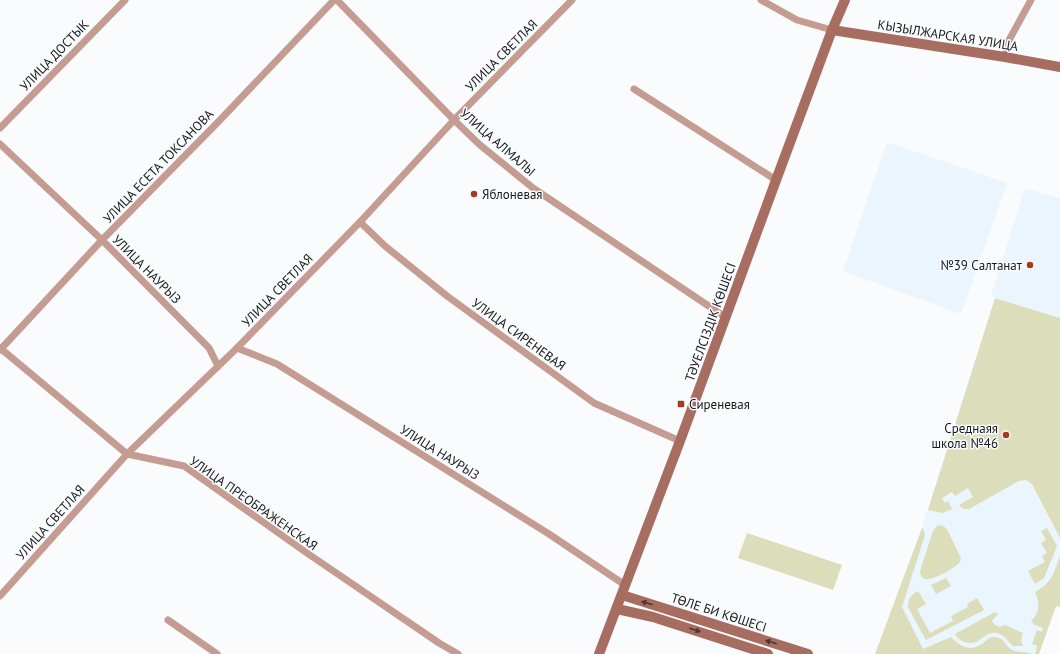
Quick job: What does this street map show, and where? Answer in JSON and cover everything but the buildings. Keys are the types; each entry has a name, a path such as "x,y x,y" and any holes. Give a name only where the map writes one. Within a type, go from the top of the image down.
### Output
{"main road":[{"name":"ТӘУЕЛСІЗДІК КӨШЕСІ","path":"599,654 680,441 832,30 845,0"},
{"name":"КЫЗЫЛЖАРСКАЯ УЛИЦА","path":"832,30 1060,67"},
{"name":"ТӨЛЕ БИ КӨШЕСІ","path":"622,595 808,654"},
{"name":"ТӨЛЕ БИ КӨШЕСІ","path":"617,609 653,617 768,654"}],"street":[{"name":"УЛИЦА ДОСТЫК","path":"0,128 125,0"},
{"name":"УЛИЦА АЛМАЛЫ","path":"335,0 480,145 533,188 725,317"},
{"name":"УЛИЦА ЕСЕТА ТОКСАНОВА","path":"0,349 102,240 335,0"},
{"name":"УЛИЦА СВЕТЛАЯ","path":"0,596 127,454 237,348 360,222 454,120 572,0"},
{"path":"761,0 797,20 832,30"},
{"path":"1005,57 1008,42 1032,0"},
{"path":"634,88 776,180"},
{"name":"УЛИЦА НАУРЫЗ","path":"0,144 102,240 209,348 218,366"},
{"name":"УЛИЦА СИРЕНЕВАЯ","path":"360,222 385,246 446,296 594,402 680,441"},
{"name":"УЛИЦА НАУРЫЗ","path":"237,348 277,364 549,534 625,585"},
{"name":"УЛИЦА ПРЕОБРАЖЕНСКАЯ","path":"0,349 127,454 184,466 310,556 439,643 458,654"},
{"path":"168,620 217,654"}],"shaded area":[{"path":"887,142 1007,183 961,314 843,271"},
{"name":"№39 Салтанат","path":"1025,188 1060,199 1060,318 991,296"},
{"name":"Среднаяя школа №46","path":"984,334 1060,359 1060,580 1035,654 920,654 885,643"}],"green space":[{"path":"995,298 1060,318 1060,538 1032,484 1026,480 1019,481 969,509 963,509 959,505 973,497 968,488 955,496 952,492 942,498 945,503 948,501 952,509 942,513 928,510"},
{"path":"942,525 947,529 961,560 955,567 944,573 933,578 924,579 921,576 920,571 933,531 937,526"},
{"path":"922,528 925,535 902,607 923,649 951,637 964,647 972,648 980,645 989,638 996,637 1001,639 1012,650 1033,654 875,654"},
{"path":"1047,528 1057,546 1044,578 1035,584 1028,571 1045,562 1042,556 1047,553 1041,543 1046,540 1041,531"},
{"path":"747,533 842,565 833,590 738,558"},
{"path":"1060,556 1060,607 1056,606 1039,654 1035,654 1037,646 1032,644 1037,630 1042,632 1043,628 1035,625 1031,621 1038,611 1038,600 1035,592 1046,585 1052,577"},
{"path":"946,578 951,586 936,594 931,585"},
{"path":"918,591 926,604 917,609 930,633 953,621 951,616 968,607 967,604 977,598 984,610 926,640 908,607 910,597"},
{"path":"995,612 998,614 992,621 995,625 1000,627 1005,625 1023,633 1021,640 1023,646 1013,646 1004,636 996,633 988,634 978,641 970,643 959,639 955,634"}],"place":[{"name":"Яблоневая","path":"474,194"},
{"name":"№39 Салтанат","path":"1030,265"},
{"name":"Сиреневая","path":"681,404"},
{"name":"Среднаяя школа №46","path":"1006,435"}]}
